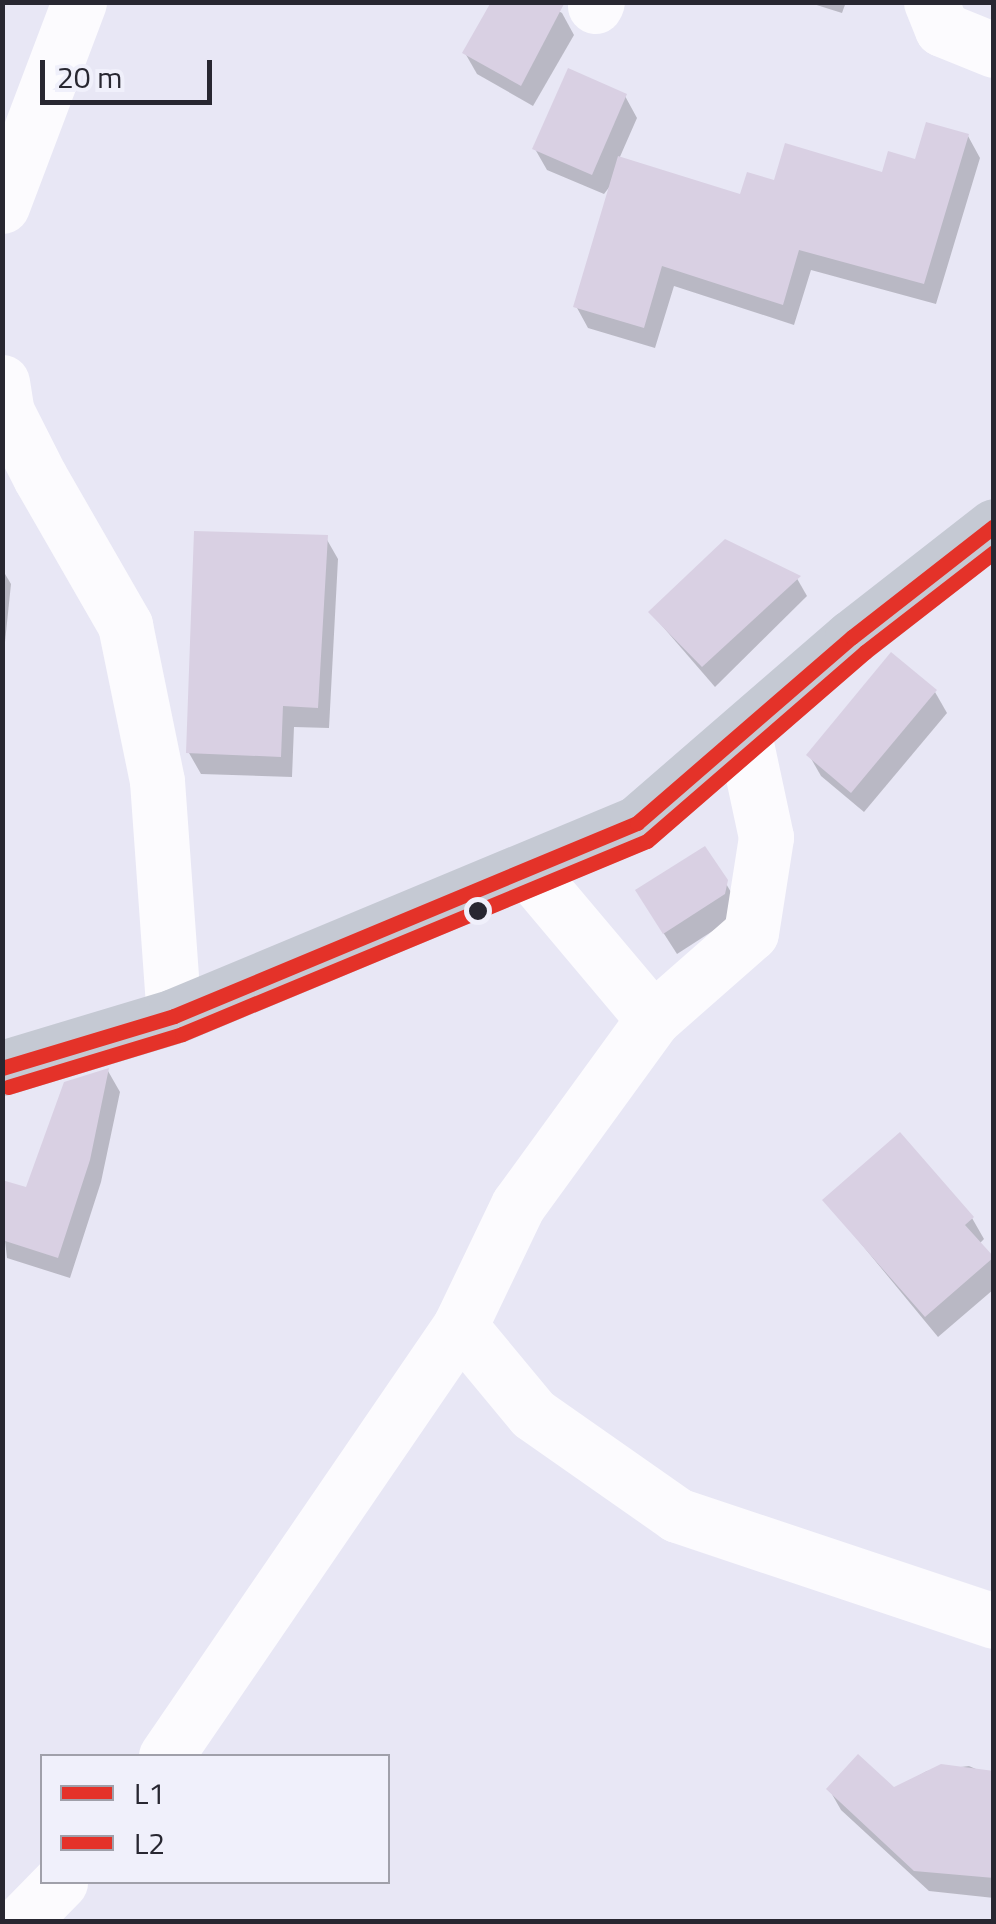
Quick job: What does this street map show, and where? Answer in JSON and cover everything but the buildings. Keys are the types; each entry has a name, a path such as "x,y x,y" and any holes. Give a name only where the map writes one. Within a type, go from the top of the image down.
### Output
{"highway":[{"path":"2,1068 174,1016 530,873 637,823 852,637 994,526"}],"street":[{"path":"2,206 79,2"},
{"path":"930,2 942,29 994,50"},
{"path":"2,382 7,412 125,624 157,781 174,1016"},
{"path":"167,1754 460,1326 518,1206 652,1019 751,933 766,837 744,734"},
{"path":"530,873 652,1019"},
{"path":"460,1326 534,1414 677,1515 994,1621"},
{"path":"21,1922 58,1884"}],"transit line":[{"name":"L1","path":"2,1068 174,1016 637,823 852,637 994,526"},
{"name":"L2","path":"8,1087 182,1034 647,841 865,652 994,552"}]}
